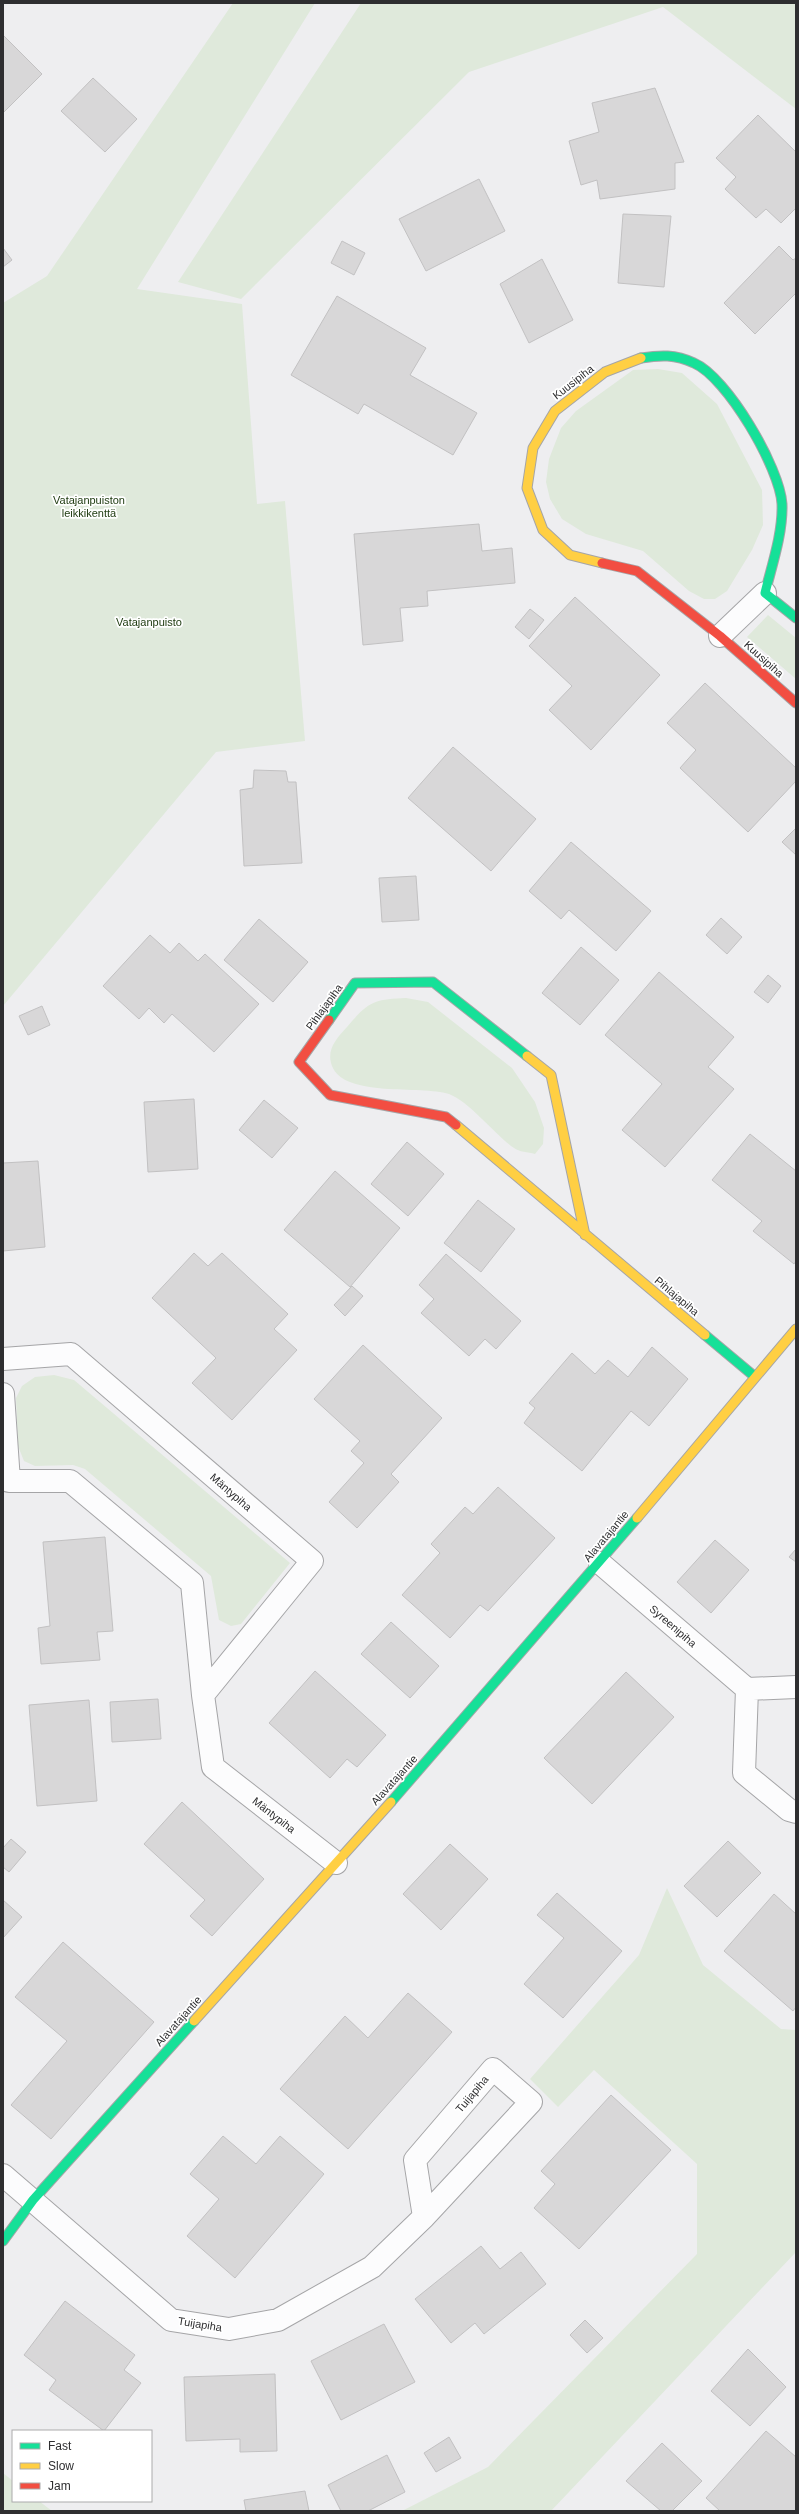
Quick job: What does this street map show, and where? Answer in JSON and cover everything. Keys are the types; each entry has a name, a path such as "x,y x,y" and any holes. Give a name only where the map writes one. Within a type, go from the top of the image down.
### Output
{"street":[{"name":"Kuusipiha","path":"765,593 778,539 782,503 770,460 727,391 695,363 666,354 638,358 604,372 555,411 533,448 527,488 543,530 570,556 637,571 720,636 796,703"},
{"path":"720,636 765,593 796,618"},
{"name":"Pihlajapiha","path":"585,1235 551,1075 433,982 355,983 299,1062 330,1095 446,1117 585,1235 754,1376"},
{"name":"Alavatajantie","path":"3,2241 33,2200 336,1863 600,1563 754,1376 796,1329"},
{"name":"Mäntypiha","path":"3,1359 71,1354 312,1561 203,1695"},
{"name":"Mäntypiha","path":"3,1394 9,1482 70,1482 192,1583 203,1695 213,1767 336,1863"},
{"name":"Syreenipiha","path":"600,1563 747,1689"},
{"path":"796,1687 747,1689 744,1773 789,1810 796,1812"},
{"name":"Tuijapiha","path":"3,2175 171,2320 230,2329 278,2320 372,2267 424,2217 531,2102 493,2069 415,2160 424,2217"}],"green space":[{"name":"Vatajanpuisto","path":"233,3 315,3 137,289 242,304 257,504 285,501 305,741 216,752 3,1006 3,303 47,276"},
{"path":"361,3 796,3 796,109 663,7 469,72 241,299 178,282"},
{"path":"658,369 682,373 717,404 762,490 763,525 752,550 727,591 715,599 704,599 689,591 643,551 586,534 562,519 550,499 546,482 549,459 561,428 576,411 633,370"},
{"path":"768,615 796,638 796,679 747,637"},
{"path":"406,998 428,1002 512,1068 535,1102 544,1128 543,1144 535,1154 514,1148 474,1111 449,1094 421,1090 367,1087 351,1083 339,1076 332,1066 330,1055 333,1045 343,1031 366,1007 386,999"},
{"path":"54,1375 74,1380 290,1563 241,1624 231,1626 219,1620 211,1576 85,1469 73,1465 35,1466 24,1461 18,1446 16,1398 22,1386 35,1377"},
{"path":"667,1888 703,1965 781,2029 796,2030 796,2252 551,2511 402,2511 488,2467 697,2254 697,2164 594,2070 558,2107 530,2079 639,1955"},
{"path":"3,2473 12,2480 12,2502 40,2502 52,2511 3,2511"}],"building":[{"path":"3,35 42,74 3,113"},
{"path":"93,78 137,119 105,152 61,111"},
{"path":"655,88 684,162 675,163 675,189 600,199 597,180 581,185 569,141 599,132 592,103"},
{"path":"758,115 796,152 796,208 781,223 766,209 756,218 725,189 736,177 716,158"},
{"path":"479,179 505,231 426,271 399,219"},
{"path":"623,214 671,216 664,287 618,283"},
{"path":"342,241 365,253 354,275 331,263"},
{"path":"779,246 793,260 796,258 796,293 755,334 724,303"},
{"path":"3,248 12,260 3,267"},
{"path":"542,259 573,320 529,343 500,284"},
{"path":"337,296 426,348 410,375 477,413 453,455 364,404 358,414 291,375"},
{"path":"479,524 482,551 512,548 515,583 427,591 428,606 400,608 403,641 363,645 354,534"},
{"path":"575,597 660,675 591,750 549,710 572,686 529,646"},
{"path":"530,609 544,620 529,639 515,627"},
{"path":"705,683 796,768 796,781 748,832 680,768 696,750 667,723"},
{"path":"453,747 536,819 491,871 408,798"},
{"path":"254,770 286,771 288,782 296,782 302,863 244,866 240,790 253,788"},
{"path":"796,828 796,855 782,842"},
{"path":"571,842 651,911 616,951 569,910 561,919 529,891"},
{"path":"416,876 419,920 382,922 379,878"},
{"path":"721,918 742,937 727,954 706,935"},
{"path":"259,919 308,962 273,1002 224,960"},
{"path":"150,935 170,953 179,943 198,961 205,954 259,1004 214,1052 172,1014 164,1023 149,1008 139,1019 103,986"},
{"path":"581,947 619,980 580,1025 542,993"},
{"path":"659,972 734,1037 708,1067 734,1089 665,1167 622,1130 662,1084 605,1035"},
{"path":"768,975 781,986 768,1003 754,992"},
{"path":"42,1006 50,1025 28,1035 19,1016"},
{"path":"194,1099 198,1169 148,1172 144,1102"},
{"path":"264,1100 298,1128 272,1158 239,1130"},
{"path":"750,1134 796,1171 796,1261 794,1264 753,1231 762,1221 712,1180"},
{"path":"407,1142 444,1174 408,1216 371,1184"},
{"path":"38,1161 45,1247 3,1251 3,1163"},
{"path":"335,1171 400,1228 350,1287 284,1230"},
{"path":"478,1200 515,1229 481,1272 444,1243"},
{"path":"194,1253 208,1266 222,1253 288,1314 274,1329 297,1350 232,1420 192,1383 216,1358 152,1298"},
{"path":"446,1254 521,1321 496,1349 485,1339 469,1356 421,1313 434,1299 419,1285"},
{"path":"352,1286 363,1296 345,1316 334,1305"},
{"path":"363,1345 442,1418 391,1474 399,1482 357,1528 329,1502 364,1463 351,1451 360,1441 314,1399"},
{"path":"652,1347 688,1379 649,1426 631,1411 582,1471 524,1423 535,1408 529,1403 572,1353 595,1374 608,1360 628,1377"},
{"path":"498,1487 555,1538 488,1611 480,1605 450,1638 402,1595 440,1553 431,1544 465,1507 473,1514"},
{"path":"105,1537 113,1631 97,1632 100,1660 41,1664 38,1628 50,1626 43,1542"},
{"path":"715,1540 749,1570 711,1613 677,1582"},
{"path":"796,1549 796,1562 789,1557"},
{"path":"391,1622 439,1666 410,1698 361,1654"},
{"path":"315,1671 386,1735 357,1767 347,1759 330,1778 269,1723"},
{"path":"626,1672 674,1717 592,1804 544,1758"},
{"path":"158,1699 161,1739 112,1742 110,1702"},
{"path":"89,1700 97,1801 37,1806 29,1705"},
{"path":"182,1802 264,1879 212,1936 190,1916 205,1900 144,1844"},
{"path":"11,1839 26,1852 9,1872 3,1867 3,1848"},
{"path":"728,1841 761,1873 717,1917 684,1886"},
{"path":"450,1844 488,1879 441,1930 403,1894"},
{"path":"557,1893 622,1951 563,2018 524,1984 564,1938 537,1915"},
{"path":"774,1894 796,1914 796,2007 793,2011 724,1951"},
{"path":"3,1900 22,1917 3,1938"},
{"path":"63,1942 154,2022 51,2139 11,2105 67,2041 15,1997"},
{"path":"408,1993 452,2032 348,2149 280,2089 345,2016 368,2038"},
{"path":"611,2095 671,2150 579,2249 534,2208 555,2184 541,2171"},
{"path":"223,2136 256,2164 280,2136 324,2174 235,2278 187,2236 219,2199 190,2174"},
{"path":"481,2246 500,2269 521,2252 546,2284 484,2334 475,2323 451,2343 415,2299"},
{"path":"65,2301 135,2355 124,2370 141,2383 105,2430 103,2430 49,2390 56,2380 24,2355"},
{"path":"585,2320 603,2338 587,2353 570,2335"},
{"path":"384,2324 415,2382 341,2420 311,2361"},
{"path":"748,2349 786,2387 750,2426 711,2391"},
{"path":"275,2374 277,2451 240,2452 240,2439 186,2441 184,2377"},
{"path":"766,2431 796,2457 796,2511 720,2511 706,2498"},
{"path":"449,2437 461,2458 436,2472 424,2453"},
{"path":"662,2443 702,2481 672,2511 661,2511 626,2481"},
{"path":"387,2455 405,2492 368,2511 341,2511 328,2485"},
{"path":"305,2491 309,2511 246,2511 244,2500"}],"traffic: fast":[{"path":"641,358 668,356 694,363 707,372 721,386 736,404 750,425 772,469 779,488 782,504 779,538 765,593 796,618"},
{"path":"329,1020 355,983 433,982 527,1056"},
{"path":"705,1335 754,1376"},
{"path":"391,1802 637,1518"},
{"path":"3,2241 33,2200 194,2021"}],"traffic: slow":[{"path":"602,563 570,555 543,530 527,488 533,448 555,411 605,372 641,358"},
{"path":"527,1056 551,1075 585,1235"},
{"path":"456,1125 705,1335"},
{"path":"637,1518 796,1329"},
{"path":"194,2021 391,1802"}],"traffic: jam":[{"path":"602,563 637,571 720,636 796,703"},
{"path":"329,1020 299,1062 330,1095 446,1117 456,1125"}],"park label":[{"name":"Vatajanpuiston leikkikenttä","path":"89,506"}]}
